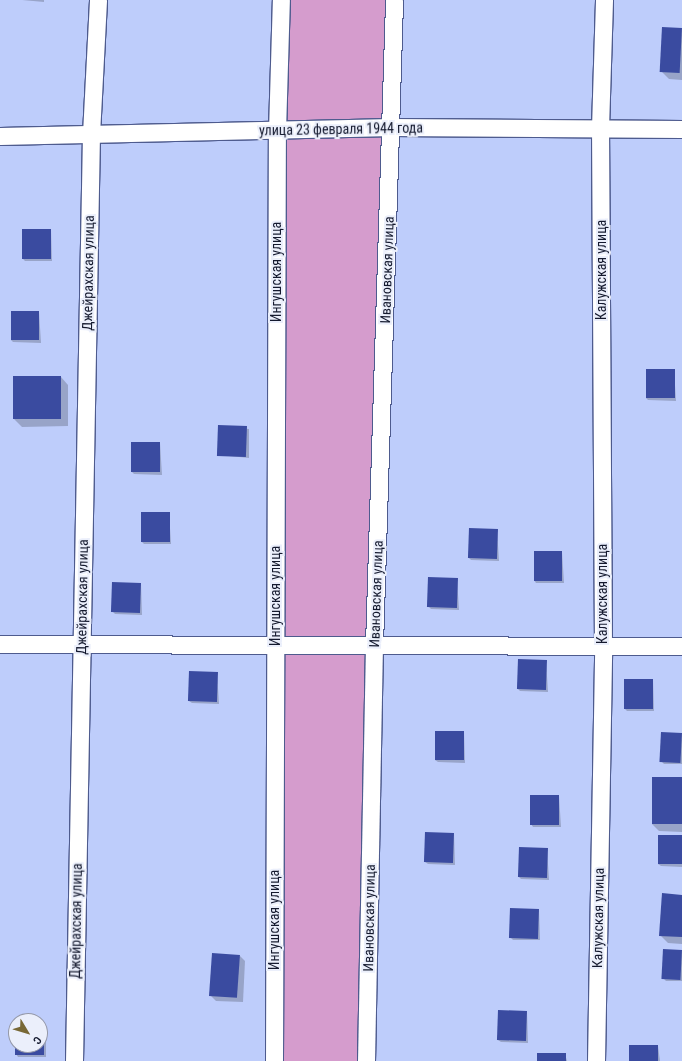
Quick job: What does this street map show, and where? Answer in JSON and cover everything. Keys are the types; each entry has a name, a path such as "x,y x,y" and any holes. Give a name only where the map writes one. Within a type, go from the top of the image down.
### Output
{"street":[{"name":"Джейрахская улица","path":"74,1061 80,644 91,134 98,0"},
{"name":"Ингушская улица","path":"274,1061 277,131 281,0"},
{"name":"Ивановская улица","path":"366,1061 374,645 392,127 394,0"},
{"name":"Калужская улица","path":"596,1061 603,646 600,128 604,0"},
{"name":"улица 23 февраля 1944 года","path":"0,136 277,131 392,127 682,128"},
{"path":"0,644 682,646"}],"shaded area":[{"path":"279,0 394,0 366,1061 274,1061"}],"building":[{"path":"662,27 682,28 680,73 660,72"},
{"path":"22,229 51,229 51,259 22,259"},
{"path":"11,311 39,311 39,340 11,340"},
{"path":"646,369 675,369 675,398 646,398"},
{"path":"13,376 61,376 61,419 13,419"},
{"path":"218,425 247,426 246,457 217,456"},
{"path":"131,442 160,442 160,472 131,472"},
{"path":"141,512 170,512 170,542 141,542"},
{"path":"469,528 498,529 497,559 468,558"},
{"path":"534,551 562,551 562,581 534,581"},
{"path":"428,577 458,578 457,608 427,607"},
{"path":"112,582 141,583 140,613 111,612"},
{"path":"518,659 547,660 546,690 517,689"},
{"path":"189,671 218,672 217,702 188,701"},
{"path":"624,679 653,679 653,709 624,709"},
{"path":"435,731 464,731 464,760 435,760"},
{"path":"661,732 682,733 680,763 659,762"},
{"path":"652,777 682,777 682,824 652,824"},
{"path":"530,795 559,795 559,825 530,825"},
{"path":"425,832 454,833 453,863 424,862"},
{"path":"658,835 682,835 682,864 658,864"},
{"path":"519,847 548,848 547,878 518,877"},
{"path":"662,893 682,895 682,937 659,936"},
{"path":"510,908 539,909 538,939 509,938"},
{"path":"663,949 682,950 680,980 661,979"},
{"path":"212,953 240,955 237,998 209,996"},
{"path":"498,1010 527,1011 526,1041 497,1040"},
{"path":"629,1045 658,1045 658,1061 629,1061"},
{"path":"15,1053 44,1053 44,1055 15,1055"},
{"path":"537,1053 566,1053 566,1061 537,1061"}]}
